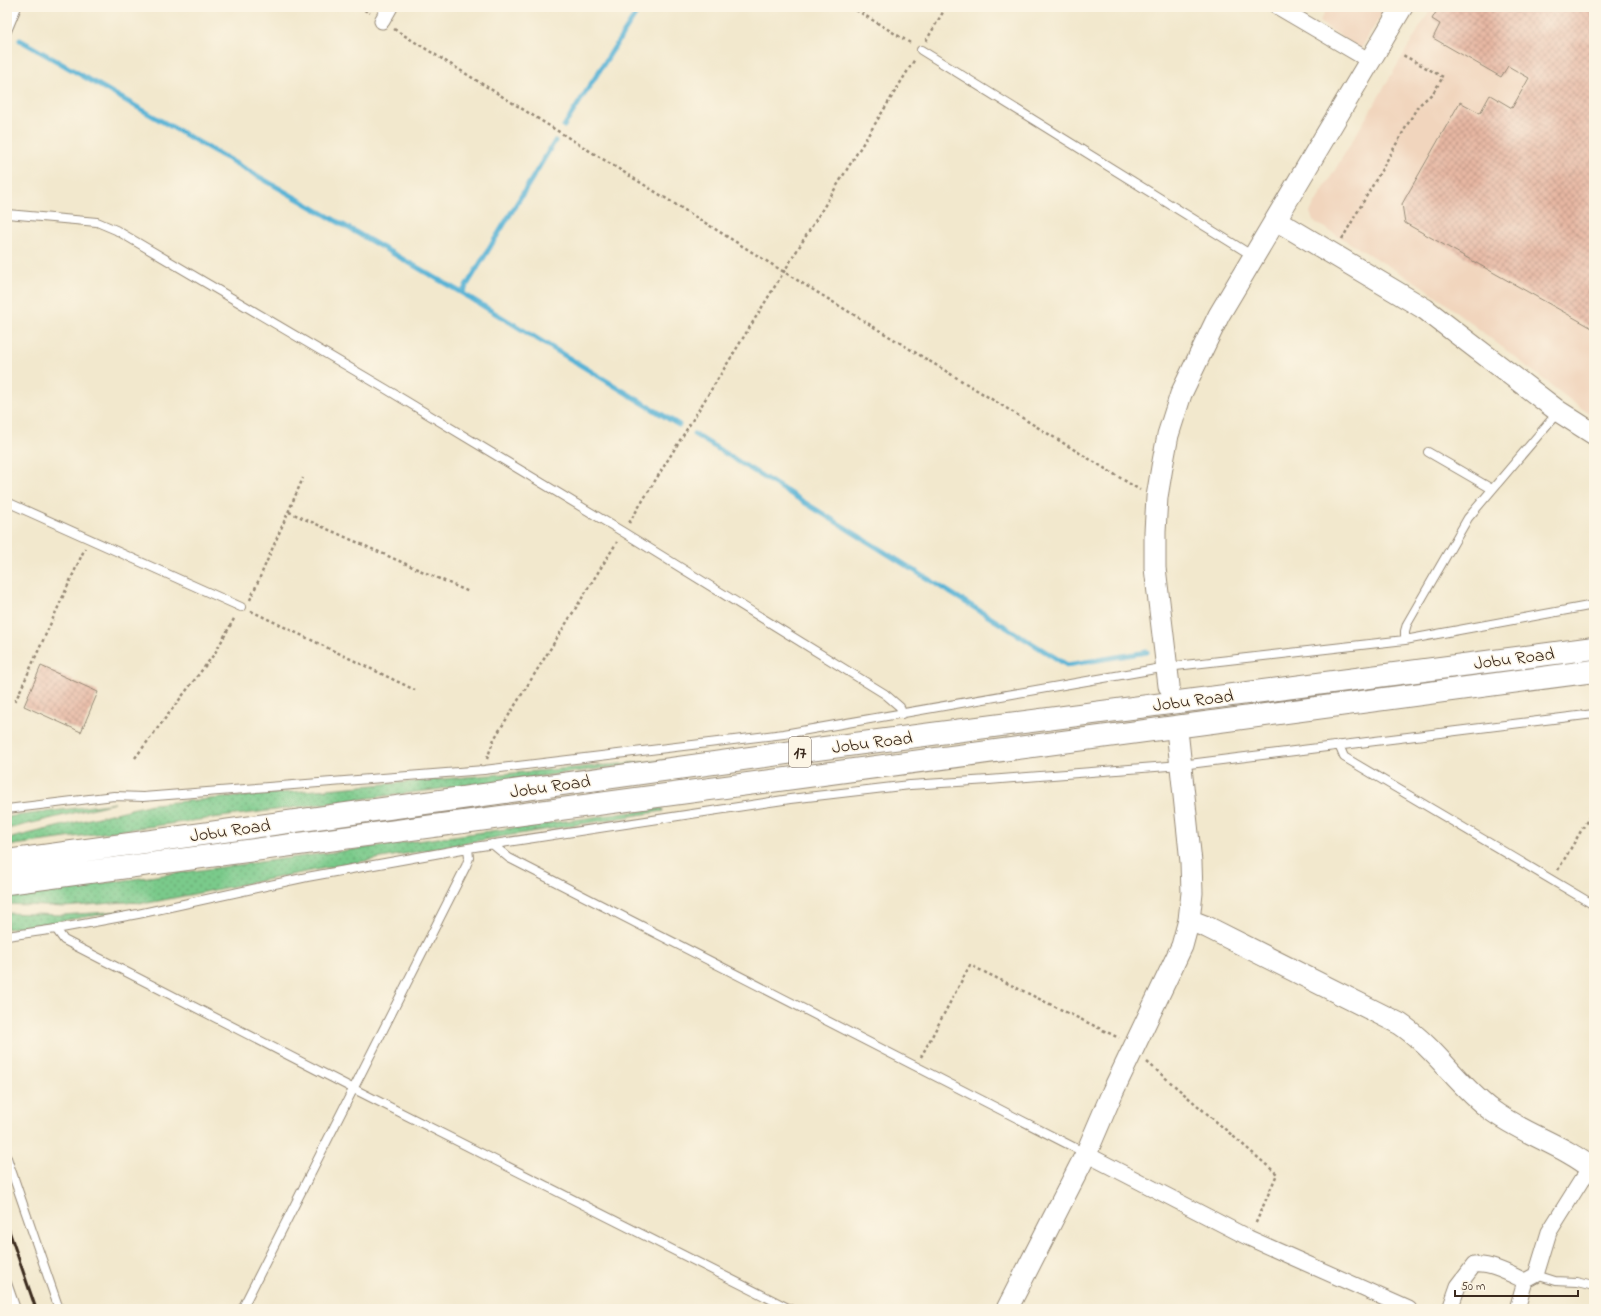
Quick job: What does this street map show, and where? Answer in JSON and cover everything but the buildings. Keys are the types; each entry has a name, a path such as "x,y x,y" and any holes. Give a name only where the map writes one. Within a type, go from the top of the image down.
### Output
{"highway":[{"path":"1526,656 1594,640"},
{"name":"Jobu Road","path":"7,861 785,744 1594,648"},
{"name":"Jobu Road","path":"7,883 789,788 1594,671"},
{"path":"1543,678 1594,675"}],"street":[{"path":"382,21 390,7"},
{"path":"1278,7 1370,61"},
{"path":"1168,677 1155,568 1157,497 1168,435 1181,394 1219,315 1402,7"},
{"path":"1276,220 1401,293 1442,321 1558,411 1594,434"},
{"path":"1007,1309 1086,1154 1126,1062 1169,976 1182,946 1189,920 1192,894 1191,862 1178,739"},
{"path":"1189,920 1207,927 1400,1024 1417,1035 1433,1050 1477,1099 1490,1110 1534,1137 1567,1152 1593,1169 1581,1180 1549,1232 1517,1309"},
{"path":"1086,1154 1211,1220 1267,1247 1409,1309"},
{"path":"1450,1309 1458,1286 1474,1266 1480,1264 1530,1278"}],"lane":[{"path":"7,30 17,7"},
{"path":"921,50 1254,256"},
{"path":"7,214 97,222 116,230 386,389 623,532 885,694 900,707 902,714"},
{"path":"1405,640 1407,624 1461,529 1492,489 1558,411"},
{"path":"1428,452 1492,489"},
{"path":"7,502 241,607"},
{"path":"7,809 114,796 142,797 785,744 902,714 1168,677 1405,640 1594,605"},
{"path":"7,936 56,929 138,914 307,877 789,788 910,785 1181,765 1594,714"},
{"path":"1339,745 1344,757 1552,880 1593,901"},
{"path":"492,844 508,858 1086,1154"},
{"path":"242,1309 466,866 469,858 468,848"},
{"path":"56,929 64,940 354,1089 790,1309"},
{"path":"7,1158 59,1309"},
{"path":"1530,1278 1577,1282 1594,1286"},
{"path":"7,1283 16,1309"}],"path":[{"path":"359,7 784,272 1143,492 1157,497"},
{"path":"851,7 921,50"},
{"path":"484,770 494,739 784,272 946,7"},
{"path":"1341,241 1418,106 1433,93 1443,77 1401,54"},
{"path":"135,758 215,653 241,607 249,602 304,478"},
{"path":"289,512 469,592"},
{"path":"15,702 89,539"},
{"path":"241,607 415,690"},
{"path":"1552,880 1594,809"}],"shaded area":[{"path":"1328,7 1386,7 1361,49 1319,22"},
{"path":"1432,7 1594,7 1594,417 1427,289 1313,221 1310,212"}],"green space":[{"path":"677,759 220,817 7,846 7,839 152,804"},
{"path":"115,803 7,829 7,817"},
{"path":"662,808 663,811 500,837 331,867 148,903 124,902 64,907 7,904 7,896"},
{"path":"125,911 7,929 7,913 62,915"}],"waterway":[{"path":"564,126 639,9 636,7"},
{"path":"20,40 462,293 679,425"},
{"path":"462,293 555,141"},
{"path":"694,434 1067,665 1147,652"}],"railway":[{"path":"7,1225 36,1309"}]}
